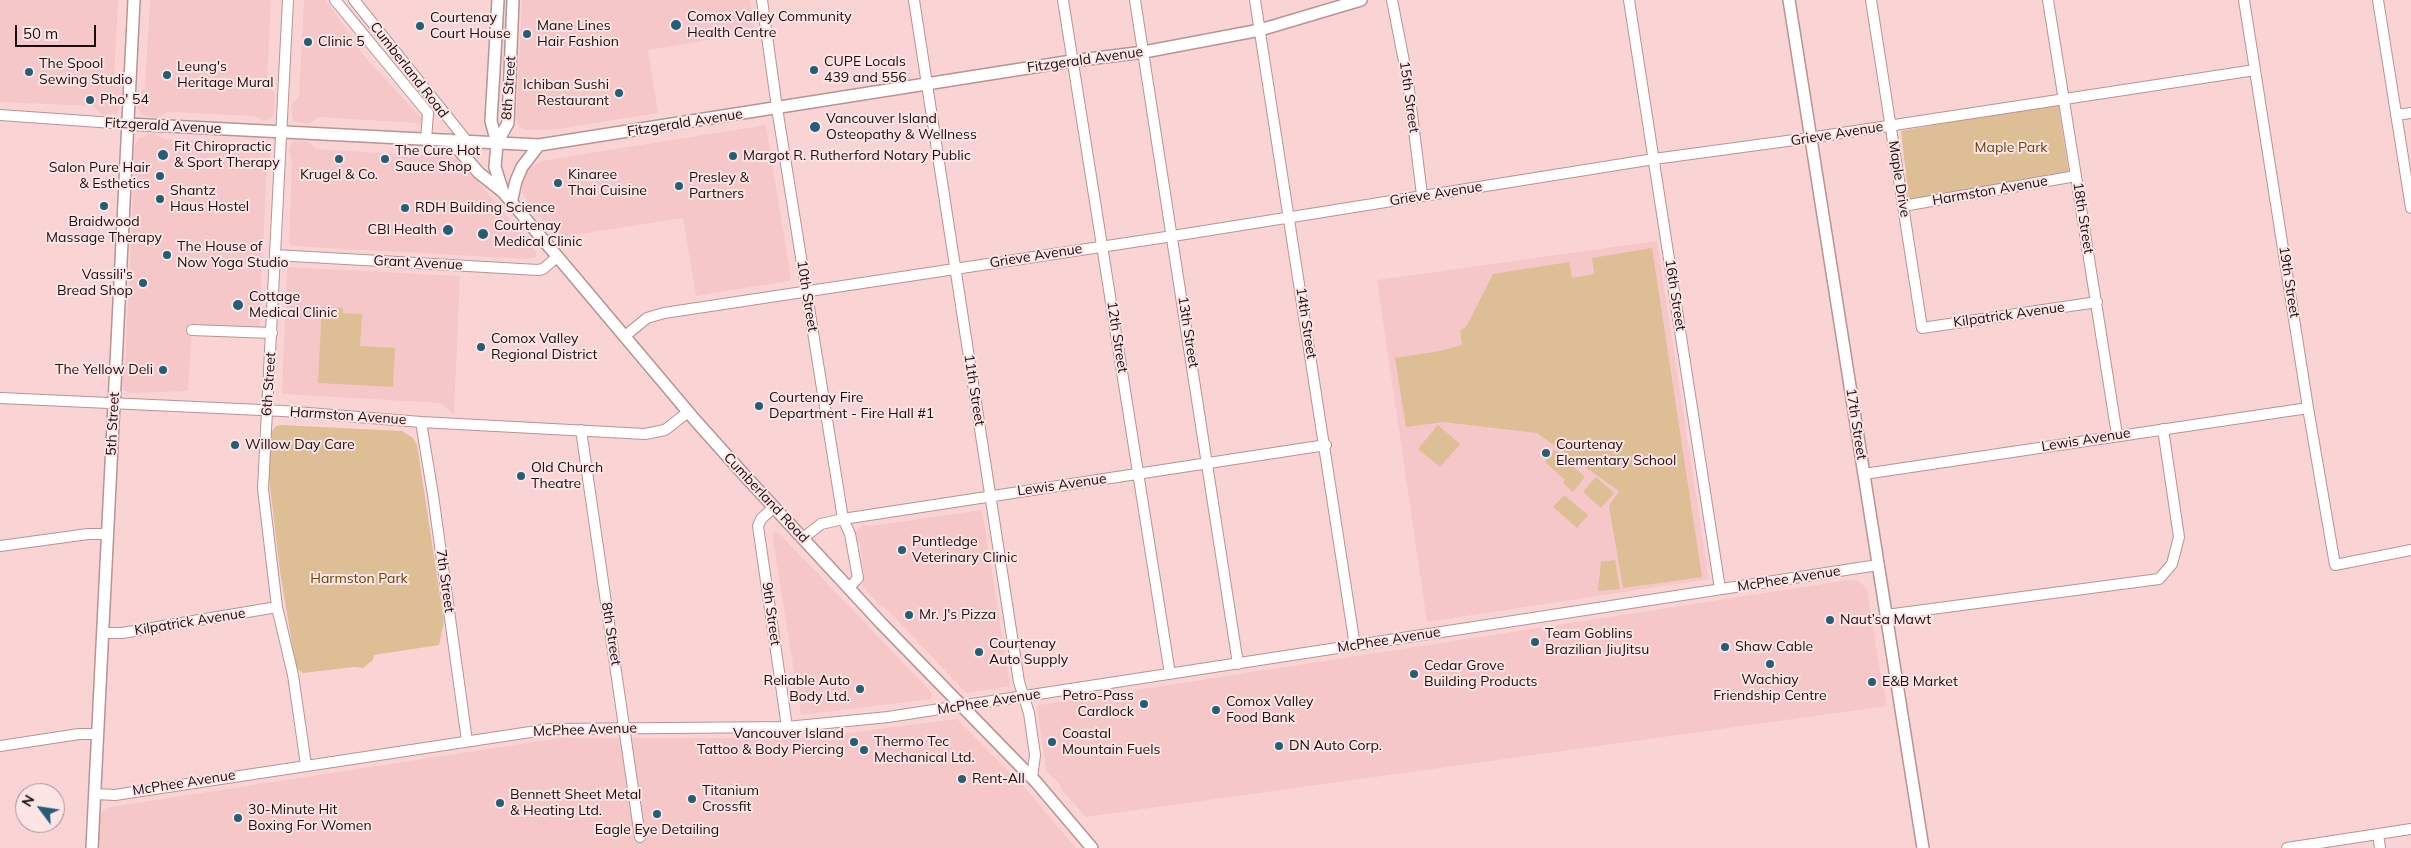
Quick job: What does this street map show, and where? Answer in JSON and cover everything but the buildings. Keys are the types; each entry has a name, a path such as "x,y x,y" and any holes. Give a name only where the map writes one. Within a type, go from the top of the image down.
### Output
{"street":[{"name":"5th Street","path":"92,848 134,0"},
{"name":"6th Street","path":"288,0 283,132 263,489 278,607 293,675 306,765"},
{"name":"Cumberland Road","path":"335,0 428,112 426,140"},
{"name":"Cumberland Road","path":"354,0 466,140"},
{"name":"8th Street","path":"498,0 491,121 497,143 495,167 503,192"},
{"name":"8th Street","path":"497,143 508,123 513,0"},
{"name":"10th Street","path":"762,0 777,108 843,519 850,534 858,578 849,588"},
{"name":"11th Street","path":"914,0 1019,682 1025,696 1035,755 1032,778"},
{"name":"12th Street","path":"1064,0 1072,61 1170,674"},
{"name":"13th Street","path":"1135,0 1238,664"},
{"name":"14th Street","path":"1255,0 1326,445 1355,646"},
{"name":"Fitzgerald Avenue","path":"0,115 128,124 539,145 926,83 1144,52 1260,30 1362,0"},
{"name":"15th Street","path":"1392,0 1408,82 1422,195"},
{"name":"16th Street","path":"1629,0 1720,589"},
{"name":"17th Street","path":"1789,0 1923,848"},
{"name":"Maple Drive","path":"1871,0 1922,328"},
{"name":"18th Street","path":"2048,0 2117,435"},
{"name":"19th Street","path":"2244,0 2308,408 2335,564 2411,550"},
{"path":"2378,0 2411,208"},
{"name":"Grieve Avenue","path":"625,336 642,321 656,314 1102,245 1173,236 1654,159 1810,138 2255,70"},
{"path":"2396,115 2411,113"},
{"name":"Cumberland Road","path":"450,140 478,173 503,192 688,412 774,507 960,706 1032,778 1092,848"},
{"path":"511,203 516,181 522,167 539,145"},
{"name":"Harmston Avenue","path":"1903,206 2076,176"},
{"name":"Grant Avenue","path":"275,255 538,270 557,257"},
{"name":"Kilpatrick Avenue","path":"1922,328 2097,302"},
{"path":"192,330 272,333"},
{"name":"Harmston Avenue","path":"0,398 654,433 665,430 688,412"},
{"name":"Lewis Avenue","path":"1864,474 2308,408"},
{"name":"7th Street","path":"421,422 434,496 467,741"},
{"path":"1886,616 2159,580 2172,564 2179,537 2163,429"},
{"name":"8th Street","path":"582,430 640,837"},
{"name":"Lewis Avenue","path":"803,538 821,524 843,519 1326,445"},
{"name":"9th Street","path":"774,507 760,519 758,526 787,727"},
{"path":"0,546 88,534 107,534"},
{"name":"McPhee Avenue","path":"95,794 115,794 550,728 787,727 888,717 1878,565"},
{"name":"Kilpatrick Avenue","path":"103,633 122,633 278,607"},
{"path":"0,746 78,734 97,734"},
{"path":"2287,848 2411,829"},
{"path":"2378,834 2380,848"}],"shaded area":[{"path":"0,0 118,0 114,82 119,80 121,83 120,106 117,113 103,115 92,106 0,102"},
{"path":"150,0 271,0 267,81 275,94 274,113 271,119 264,121 254,116 168,112 157,118 143,115 137,107 137,94 145,89"},
{"path":"304,0 326,0 365,57 420,117 423,114 422,122 419,126 416,123 319,117 308,124 293,121 291,105 299,96"},
{"path":"522,0 750,0 754,27 751,33 648,50 658,113 551,130 527,130 520,128 516,119"},
{"path":"766,125 791,278 789,281 696,296 683,218 561,237 553,232 539,215 540,212 528,202 522,192 522,179 526,170 541,161"},
{"path":"153,133 164,139 253,143 264,139 271,144 272,152 267,163 259,333 192,330 188,391 129,393 123,390 121,375 125,366 134,177 131,168 131,153 134,153 135,145 139,138"},
{"path":"300,140 309,142 316,149 458,158 536,251 536,257 529,259 291,246 289,242 292,164 289,149 292,142"},
{"name":"Courtenay Elementary School","path":"1657,241 1709,579 1427,622 1377,280"},
{"path":"287,267 460,276 454,415 441,403 282,394"},
{"path":"982,510 1010,686 966,693 887,609 879,605 865,589 862,582 864,574 860,545 855,539 854,533 863,525 871,526"},
{"path":"775,532 779,533 932,693 931,699 801,715 772,534"},
{"path":"1849,580 1859,581 1867,589 1880,671 1885,679 1884,688 1887,706 1086,817 1061,789 1060,784 1046,771 1037,708 1039,705"},
{"path":"957,719 1025,788 1076,848 98,848 100,815 103,810 110,807 560,738 809,738"}],"green space":[{"name":"Maple Park","path":"2058,103 2069,174 1909,202 1901,131"},
{"path":"1652,248 1702,577 1623,588 1609,506 1619,491 1537,433 1443,422 1406,427 1395,358 1440,351 1462,345 1460,330 1466,327 1493,274 1569,262 1572,278 1594,274 1592,258"},
{"path":"322,307 343,308 343,313 362,314 360,346 395,348 393,387 318,383"},
{"path":"1438,425 1460,444 1440,467 1418,449"},
{"name":"Harmston Park","path":"276,426 402,431 413,438 417,445 444,622 439,645 374,655 373,660 363,668 354,667 303,673 296,668 280,571 269,478 271,433"},
{"path":"1555,450 1585,477 1573,492 1563,483 1565,480 1545,462"},
{"path":"1596,477 1614,493 1601,508 1583,492"},
{"path":"1564,495 1588,515 1577,528 1553,507"},
{"path":"1615,560 1620,589 1598,591 1601,562"}],"place":[{"name":"Comox Valley Community Health Centre","path":"676,25"},
{"name":"Courtenay Court House","path":"420,26"},
{"name":"Mane Lines Hair Fashion","path":"527,34"},
{"name":"Clinic 5","path":"308,42"},
{"name":"CUPE Locals 439 and 556","path":"814,70"},
{"name":"The Spool Sewing Studio","path":"29,72"},
{"name":"Leung's Heritage Mural","path":"167,75"},
{"name":"Ichiban Sushi Restaurant","path":"619,93"},
{"name":"Pho' 54","path":"90,100"},
{"name":"Vancouver Island Osteopathy & Wellness","path":"815,127"},
{"name":"Fit Chiropractic & Sport Therapy","path":"163,155"},
{"name":"Margot R. Rutherford Notary Public","path":"733,156"},
{"name":"Krugel & Co.","path":"339,159"},
{"name":"The Cure Hot Sauce Shop","path":"385,159"},
{"name":"Salon Pure Hair & Esthetics","path":"160,176"},
{"name":"Kinaree Thai Cuisine","path":"558,183"},
{"name":"Presley & Partners","path":"679,186"},
{"name":"Shantz Haus Hostel","path":"160,199"},
{"name":"Braidwood Massage Therapy","path":"104,206"},
{"name":"RDH Building Science","path":"405,208"},
{"name":"CBI Health","path":"448,230"},
{"name":"Courtenay Medical Clinic","path":"483,234"},
{"name":"The House of Now Yoga Studio","path":"167,255"},
{"name":"Vassili's Bread Shop","path":"143,283"},
{"name":"Cottage Medical Clinic","path":"238,305"},
{"name":"Comox Valley Regional District","path":"481,347"},
{"name":"The Yellow Deli","path":"163,370"},
{"name":"Courtenay Fire Department - Fire Hall #1","path":"759,406"},
{"name":"Willow Day Care","path":"235,445"},
{"name":"Courtenay Elementary School","path":"1546,453"},
{"name":"Old Church Theatre","path":"521,476"},
{"name":"Puntledge Veterinary Clinic","path":"902,550"},
{"name":"Mr. J's Pizza","path":"909,615"},
{"name":"Naut’sa Mawt","path":"1830,620"},
{"name":"Team Goblins Brazilian JiuJitsu","path":"1535,642"},
{"name":"Shaw Cable","path":"1725,647"},
{"name":"Courtenay Auto Supply","path":"979,652"},
{"name":"Wachiay Friendship Centre","path":"1770,664"},
{"name":"Cedar Grove Building Products","path":"1414,674"},
{"name":"E&B Market","path":"1872,682"},
{"name":"Reliable Auto Body Ltd.","path":"860,689"},
{"name":"Petro-Pass Cardlock","path":"1144,704"},
{"name":"Comox Valley Food Bank","path":"1216,710"},
{"name":"Vancouver Island Tattoo & Body Piercing","path":"854,742"},
{"name":"Coastal Mountain Fuels","path":"1052,742"},
{"name":"DN Auto Corp.","path":"1279,746"},
{"name":"Thermo Tec Mechanical Ltd.","path":"864,750"},
{"name":"Rent-All","path":"962,779"},
{"name":"Titanium Crossfit","path":"692,799"},
{"name":"Bennett Sheet Metal & Heating Ltd.","path":"500,803"},
{"name":"Eagle Eye Detailing","path":"657,814"},
{"name":"30-Minute Hit Boxing For Women","path":"238,818"}]}
